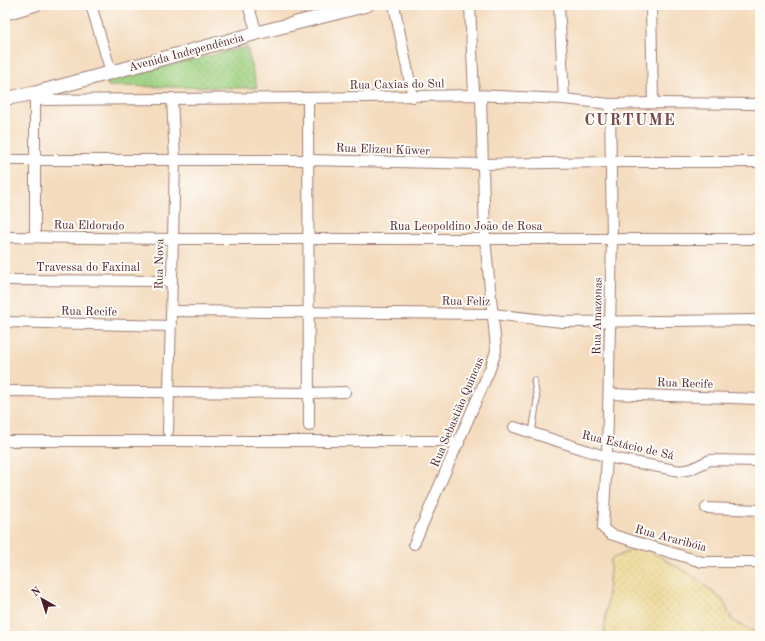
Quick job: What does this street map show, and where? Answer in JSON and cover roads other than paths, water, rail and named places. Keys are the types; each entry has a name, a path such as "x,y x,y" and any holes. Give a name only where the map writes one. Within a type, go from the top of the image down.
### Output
{"street":[{"path":"5,14 38,5"},
{"path":"91,5 110,72"},
{"path":"248,5 256,33"},
{"path":"394,5 413,97"},
{"name":"Rua Sebastião Quincas","path":"414,544 459,443 496,351 485,239 483,164 470,5"},
{"path":"559,5 564,99"},
{"path":"651,5 653,103"},
{"name":"Avenida Independência","path":"5,98 35,96 110,72 363,6"},
{"name":"Rua Caxias do Sul","path":"35,96 308,98 477,95 564,99 610,104 760,104"},
{"path":"34,237 35,96"},
{"name":"Rua Nova","path":"168,431 172,326 171,281 175,160 172,98"},
{"path":"308,98 309,426"},
{"name":"Rua Amazonas","path":"603,528 607,456 612,240 610,104"},
{"name":"Rua Elizeu Küwer","path":"5,160 308,160 483,164 760,162"},
{"name":"Rua Eldorado","path":"5,237 172,240"},
{"name":"Rua Leopoldino João de Rosa","path":"172,240 760,239"},
{"name":"Travessa do Faxinal","path":"5,280 171,281"},
{"name":"Rua Feliz","path":"172,312 493,314 562,322 760,320"},
{"name":"Rua Recife","path":"5,322 172,326"},
{"path":"5,392 345,392"},
{"name":"Rua Recife","path":"608,394 760,399"},
{"name":"Rua Estácio de Sá","path":"514,427 607,456 680,471 691,469 710,460 760,461"},
{"path":"5,442 445,441 459,443"},
{"path":"706,508 760,510"},
{"name":"Rua Araribóia","path":"603,528 610,534 702,562 760,562"}],"lane":[{"path":"532,433 538,400 534,380"}],"district":[{"name":"CURTUME","path":"630,119"}]}
